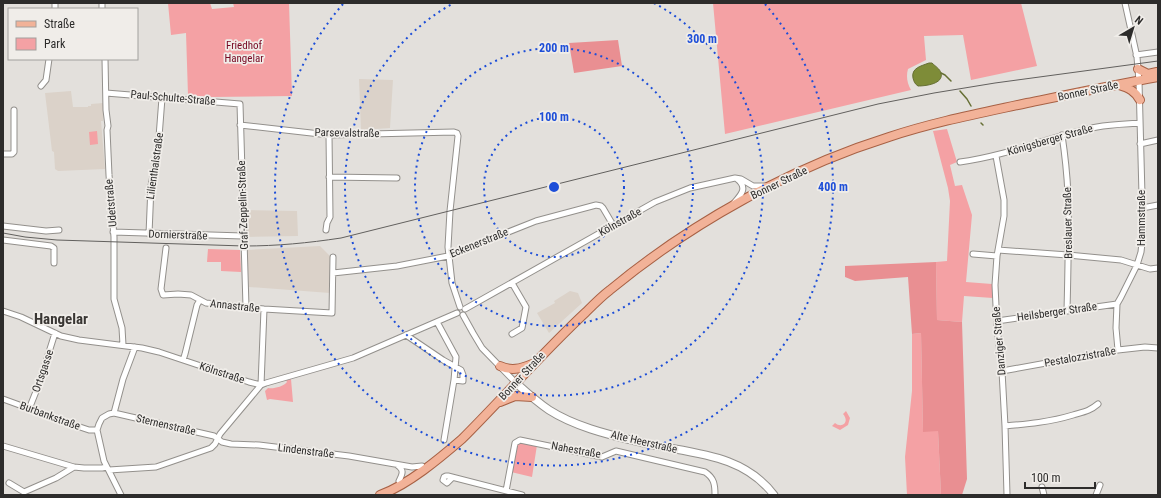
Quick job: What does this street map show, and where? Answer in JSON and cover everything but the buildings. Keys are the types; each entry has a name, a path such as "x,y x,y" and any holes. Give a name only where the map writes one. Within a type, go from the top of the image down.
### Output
{"main road":[{"path":"1138,69 1148,74 1158,72"},
{"name":"Bonner Straße","path":"380,495 403,484 446,453 473,428 564,332 610,290 674,242 769,186 825,160 895,135 936,123 1118,84 1158,77"},
{"path":"1118,84 1132,90 1140,100"},
{"path":"500,366 516,370 534,363"},
{"path":"497,403 515,396 532,397"},
{"name":"Bonner Straße","path":"375,495 422,466 473,428"}],"street":[{"name":"Hammstraße","path":"1118,350 1116,328 1117,304 1122,297 1137,265 1143,244 1139,80 1136,55 1125,3"},
{"path":"1136,55 1158,52"},
{"path":"41,86 46,80 49,60"},
{"name":"Udetstraße","path":"105,60 108,167 113,232 114,299 124,338 123,345"},
{"name":"Paul-Schulte-Straße","path":"106,93 240,104"},
{"name":"Lilienthalstraße","path":"149,234 151,186 158,150 162,98"},
{"name":"Graf-Zeppelin-Straße","path":"240,104 246,307"},
{"path":"3,154 12,154 14,152 14,110"},
{"name":"Königsberger Straße","path":"960,162 996,156 1062,135 1098,126 1140,123"},
{"name":"Parsevalstraße","path":"240,125 330,135 457,133 458,136 450,211 448,256"},
{"path":"326,230 330,216 330,135"},
{"name":"Breslauer Straße","path":"1062,135 1068,193 1067,311"},
{"path":"1140,144 1158,140"},
{"name":"Danziger Straße","path":"996,156 1004,200 1004,216 997,256 995,285 1002,371 1007,495"},
{"path":"329,177 397,178"},
{"path":"735,178 741,179 753,186 769,186"},
{"path":"730,208 742,193 743,188 740,181 735,178"},
{"name":"Kölnstraße","path":"463,308 512,283 613,225 669,195 690,188 735,178"},
{"name":"Eckenerstraße","path":"333,273 397,266 448,256 536,221 596,205 603,208 613,225"},
{"path":"1142,208 1158,205"},
{"path":"3,226 46,231 59,230"},
{"name":"Dornierstraße","path":"113,232 243,236"},
{"path":"3,240 51,246 54,248 54,263"},
{"name":"Annastraße","path":"166,248 161,289 162,293 165,296 178,294 191,295 206,303 264,309 332,313 333,273"},
{"path":"998,250 1121,260 1150,269 1158,268"},
{"path":"973,254 997,256"},
{"path":"448,256 452,283 466,312 463,315"},
{"path":"333,257 333,273"},
{"path":"512,283 526,307 522,328 512,334"},
{"path":"183,360 197,305 200,300"},
{"name":"Heilsberger Straße","path":"997,320 1117,304"},
{"path":"457,313 458,308 463,308"},
{"path":"261,385 264,309"},
{"name":"Kölnstraße","path":"3,311 21,317 55,333 79,340 123,345 159,352 261,385"},
{"path":"3,446 74,468 156,467 211,448 220,434 261,385 354,358 457,313 463,315 482,348 516,382"},
{"path":"437,322 456,357 454,380 444,440"},
{"name":"Ortsgasse","path":"29,409 39,384 55,333"},
{"path":"406,335 443,360 461,370 464,375 463,382 454,380"},
{"path":"121,495 104,461 97,430 98,424 102,418 114,413 123,379 135,347"},
{"name":"Pestalozzistraße","path":"1002,371 1118,350 1145,347 1158,348"},
{"name":"Alte Heerstraße","path":"516,382 548,410 562,417 636,442 734,463 755,475 774,495"},
{"name":"Burbankstraße","path":"3,399 86,429 97,430"},
{"path":"1005,426 1056,420 1091,410 1098,404"},
{"name":"Sternenstraße","path":"114,413 214,436 218,439"},
{"name":"Lindenstraße","path":"218,439 222,442 231,444 259,445 341,455 412,467 422,466"},
{"name":"Nahestraße","path":"506,491 515,444 520,440 602,457 616,451 705,472 713,480 715,486 714,495"},
{"path":"394,464 403,471 399,480"},
{"path":"9,483 24,492 56,478 74,468"},
{"path":"452,478 522,495"},
{"path":"1096,495 1100,485"},
{"path":"1042,487 1044,495"}],"shaded area":[{"path":"618,40 622,66 574,73 569,43"},
{"path":"932,63 939,69 941,73 940,80 933,84 918,86 915,84 913,79 914,72 917,68"},
{"path":"359,79 393,80 390,128 361,130"},
{"path":"71,91 73,107 88,107 91,106 91,104 103,103 103,121 101,121 105,169 58,171 55,169 54,152 52,151 45,93"},
{"path":"246,210 297,211 298,236 247,237"},
{"path":"320,246 330,256 330,293 249,287 247,250"},
{"path":"936,262 937,320 962,322 967,479 962,495 941,495 938,431 923,432 921,333 912,334 908,277 855,281 845,277 845,266"},
{"path":"570,291 578,293 582,303 549,333 537,313 555,303 554,301"}],"green space":[{"name":"Friedhof Hangelar","path":"168,3 210,3 212,9 234,7 233,3 289,3 292,96 211,97 188,95 186,33 171,35"},
{"path":"713,3 1021,3 1037,66 971,80 963,35 924,36 926,60 908,69 907,80 911,90 725,134"},
{"path":"947,129 957,162 950,165 955,186 962,185 972,215 966,282 992,284 993,298 964,296 962,322 937,320 936,262 947,261 950,201 933,131"},
{"path":"97,131 98,144 90,145 89,132"},
{"path":"208,249 240,250 241,272 221,271 221,262 207,262"},
{"path":"921,333 923,431 938,431 941,495 907,495 905,457 912,391 912,334"},
{"path":"291,379 293,402 270,399 267,400 265,391 268,388 281,386 287,382 286,380"},
{"path":"846,411 850,418 848,425 840,430 832,426 835,423 838,425 844,424 846,420 843,414"},
{"path":"521,441 537,445 532,477 511,472 516,444"}],"waterway":[{"path":"941,73 951,81"},
{"path":"960,91 971,106"}],"tram line":[{"path":"3,233 57,240 244,246 292,244 341,238 878,104 995,83 1158,61"}],"district":[{"name":"Hangelar","path":"61,319"}]}
